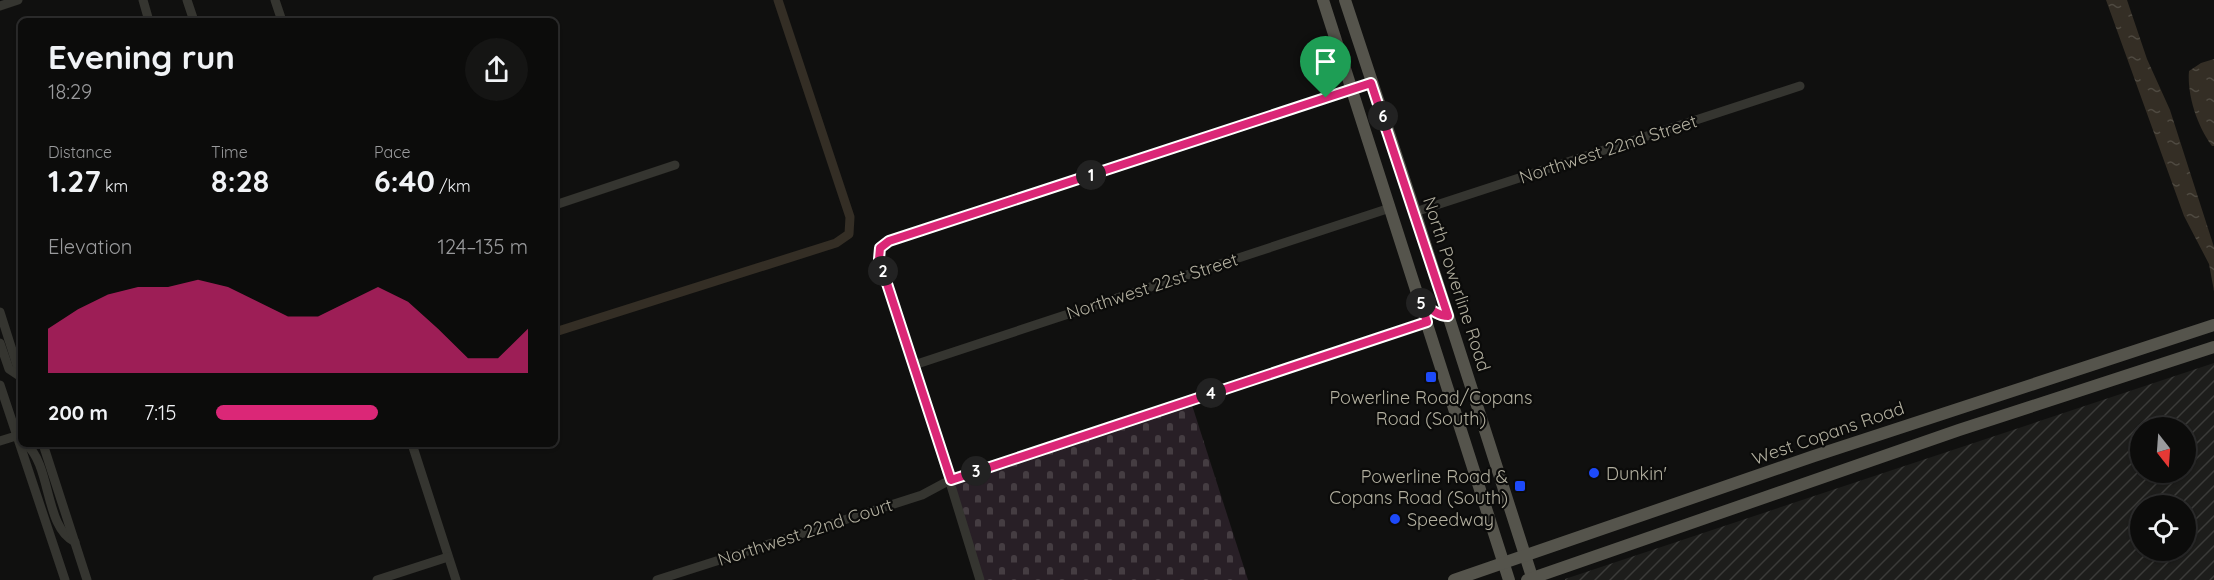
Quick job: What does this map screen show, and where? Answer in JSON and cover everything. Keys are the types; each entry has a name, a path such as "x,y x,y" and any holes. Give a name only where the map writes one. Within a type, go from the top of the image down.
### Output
{"main road":[{"path":"1323,0 1509,580"},
{"name":"North Powerline Road","path":"1344,0 1527,556 1531,580"},
{"path":"1420,300 1435,313 1448,316"},
{"name":"West Copans Road","path":"1455,580 1814,456 2214,325"},
{"path":"1531,580 1959,430 2214,347"}],"street":[{"path":"0,6 17,0"},
{"path":"142,0 148,18"},
{"path":"187,0 193,18"},
{"path":"275,0 281,18"},
{"path":"980,580 954,499 951,480 879,259 880,248 889,241 1371,83"},
{"name":"Northwest 22nd Street","path":"1415,212 1800,86"},
{"path":"558,204 675,165"},
{"name":"Northwest 22st Street","path":"914,365 1390,208"},
{"path":"0,312 18,369"},
{"name":"Northwest 22nd Court","path":"657,580 922,495 951,480 1427,322"},
{"path":"0,343 9,369 18,376"},
{"path":"0,386 18,435"},
{"path":"0,441 18,438"},
{"path":"22,447 65,580"},
{"path":"30,447 39,463 60,528 67,538 75,542"},
{"path":"44,447 87,580"},
{"path":"413,447 456,580"},
{"path":"377,580 448,557"}],"shaded area":[{"path":"2214,363 2214,580 1565,579"}],"green space":[{"path":"1192,405 1248,580 984,580 953,484"}],"water":[{"path":"2106,0 2127,0 2147,59 2170,110 2214,247 2214,291 2209,264 2184,216"},
{"path":"2214,59 2214,146 2212,146 2194,110 2189,71 2201,63"}],"waterway":[{"path":"558,331 836,243 849,234 850,217 778,0"}],"place":[{"name":"Powerline Road/Copans Road (South)","path":"1431,377"},
{"name":"Dunkin'","path":"1594,473"},
{"name":"Powerline Road & Copans Road (South)","path":"1520,486"},
{"name":"Speedway","path":"1395,519"}],"route":[{"path":"1371,83 1448,316 1435,313 1420,300 1427,322 951,480 879,259 880,248 889,241 1326,98 1371,83"}]}
